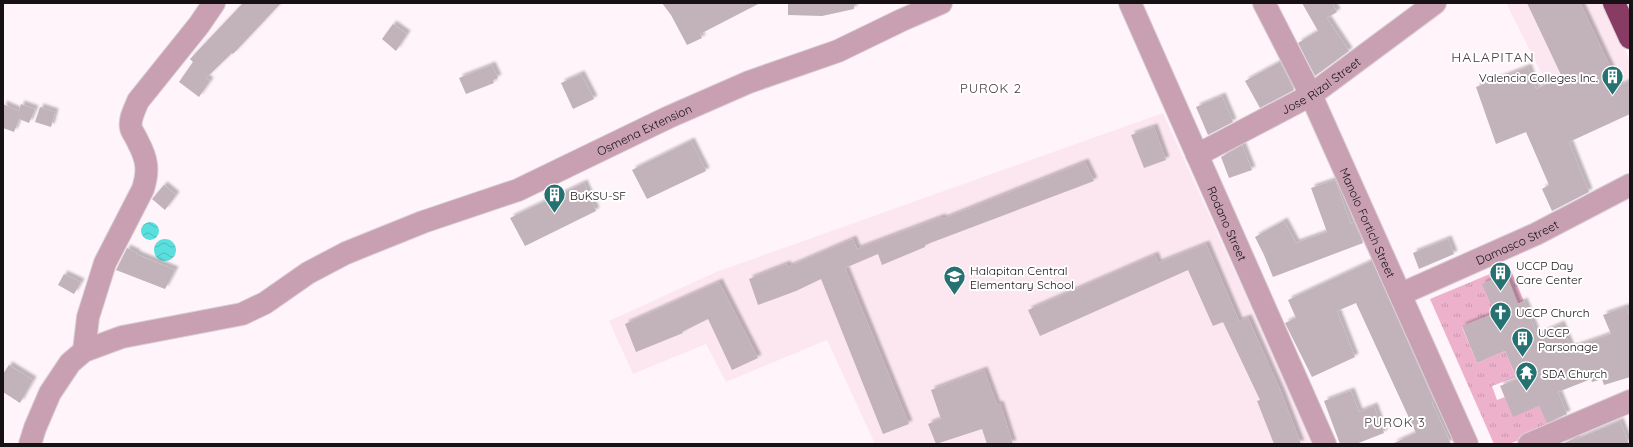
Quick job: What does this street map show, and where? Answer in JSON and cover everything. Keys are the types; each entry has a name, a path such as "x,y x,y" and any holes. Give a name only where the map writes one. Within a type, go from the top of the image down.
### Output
{"highway":[{"path":"1614,3 1630,38"}],"street":[{"path":"30,444 50,393 70,363 84,351 88,318 105,263 143,189 147,178 148,165 131,128 133,113 138,101 199,25 214,3"},
{"name":"Osmena Extension","path":"84,351 122,337 242,314 265,303 308,273 346,253 423,222 518,190 669,117 749,82 838,51 941,3"},
{"name":"Rodano Street","path":"1130,3 1325,444"},
{"name":"Jose Rizal Street","path":"1197,155 1311,95 1435,3"},
{"name":"Manolo Fortich Street","path":"1265,4 1311,95 1467,444"},
{"name":"Damasco Street","path":"1401,294 1536,234 1630,185"},
{"path":"1529,444 1630,400"}],"shaded area":[{"path":"1506,3 1603,3 1630,61 1630,81 1561,112"},
{"name":"Halapitan Central Elementary School","path":"1163,113 1313,444 875,444 827,340 726,382 706,344 633,374 609,321 716,272"}],"green space":[{"path":"1509,266 1524,301 1462,327 1477,363 1505,351 1516,377 1492,386 1497,400 1505,397 1513,416 1539,406 1547,422 1567,415 1569,421 1509,444 1494,444 1430,299"}],"water":[{"path":"146,222 154,222 159,227 157,238 154,240 146,240 141,235 141,227"},
{"path":"165,239 173,242 176,250 173,258 165,261 157,258 154,250 157,242"}],"building":[{"path":"243,3 281,3 233,54 232,53 206,78 210,81 199,97 179,82 193,62 190,59"},
{"path":"662,3 760,3 700,34 702,38 687,45 671,15"},
{"path":"788,3 854,3 854,9 822,16 788,15"},
{"path":"1302,3 1332,3 1337,12 1327,18 1349,51 1315,76 1298,43 1318,31"},
{"path":"1527,3 1580,3 1619,86 1630,81 1630,114 1569,142 1589,192 1552,211 1542,189 1549,185 1526,132 1496,144 1476,87 1528,67 1536,89 1562,77"},
{"path":"393,24 407,34 396,51 382,39"},
{"path":"1280,62 1294,90 1260,108 1245,81"},
{"path":"492,65 498,78 493,80 494,83 466,94 459,78"},
{"path":"581,74 594,99 573,109 561,83"},
{"path":"1222,96 1233,122 1208,135 1196,107"},
{"path":"3,104 19,111 21,104 35,109 29,123 19,119 14,132 3,128"},
{"path":"40,107 55,112 51,127 35,122"},
{"path":"1154,127 1166,160 1144,168 1131,135"},
{"path":"691,141 706,171 647,199 632,170"},
{"path":"1242,145 1252,170 1229,178 1221,157"},
{"path":"1085,162 1094,181 925,245 925,247 882,265 878,254 845,268 909,424 883,434 821,279 796,291 758,305 749,279 787,264 788,267 853,239 857,249 942,217 943,219"},
{"path":"1335,180 1351,224 1354,222 1363,243 1273,277 1255,237 1284,221 1296,243 1327,232 1311,188"},
{"name":"BuKSU-SF","path":"584,183 596,211 525,246 510,218"},
{"path":"164,185 176,195 165,210 152,199"},
{"path":"1448,239 1454,254 1419,269 1413,253"},
{"path":"1206,244 1239,321 1248,318 1281,392 1301,444 1274,444 1257,401 1260,400 1223,322 1213,326 1188,270 1040,336 1028,310 1155,255 1158,263"},
{"path":"127,248 137,253 136,254 175,270 165,289 116,270"},
{"path":"1372,261 1434,401 1432,403 1451,444 1392,444 1416,433 1356,303 1337,311 1355,357 1312,377 1285,323 1296,318 1288,300"},
{"path":"1506,273 1518,304 1524,301 1537,335 1561,324 1571,348 1611,334 1603,315 1626,307 1630,316 1630,377 1604,385 1602,379 1592,382 1591,379 1558,392 1567,414 1547,423 1539,406 1513,417 1500,386 1517,379 1505,351 1477,363 1462,326 1495,313 1482,284"},
{"path":"64,274 81,282 74,294 58,285"},
{"path":"719,282 758,358 732,370 708,319 682,332 683,333 636,352 625,324"},
{"path":"9,365 33,380 20,403 3,392 3,374"},
{"path":"984,370 997,405 1000,404 1013,444 987,444 982,429 936,444 928,424 941,419 931,390"},
{"path":"1351,391 1359,412 1374,406 1384,433 1356,444 1340,444 1324,401"},
{"path":"1620,421 1629,444 1561,444 1576,438 1577,439"}],"place":[{"name":"Valencia Colleges Inc.","path":"1613,96"},
{"name":"BuKSU-SF","path":"554,214"},
{"name":"UCCP Day Care Center","path":"1500,292"},
{"name":"Halapitan Central Elementary School","path":"954,296"},
{"name":"UCCP Church","path":"1500,332"},
{"name":"UCCP Parsonage","path":"1523,358"},
{"name":"SDA Church","path":"1526,392"}],"district":[{"name":"HALAPITAN","path":"1493,57"},
{"name":"PUROK 2","path":"991,88"},
{"name":"PUROK 3","path":"1395,422"}]}
